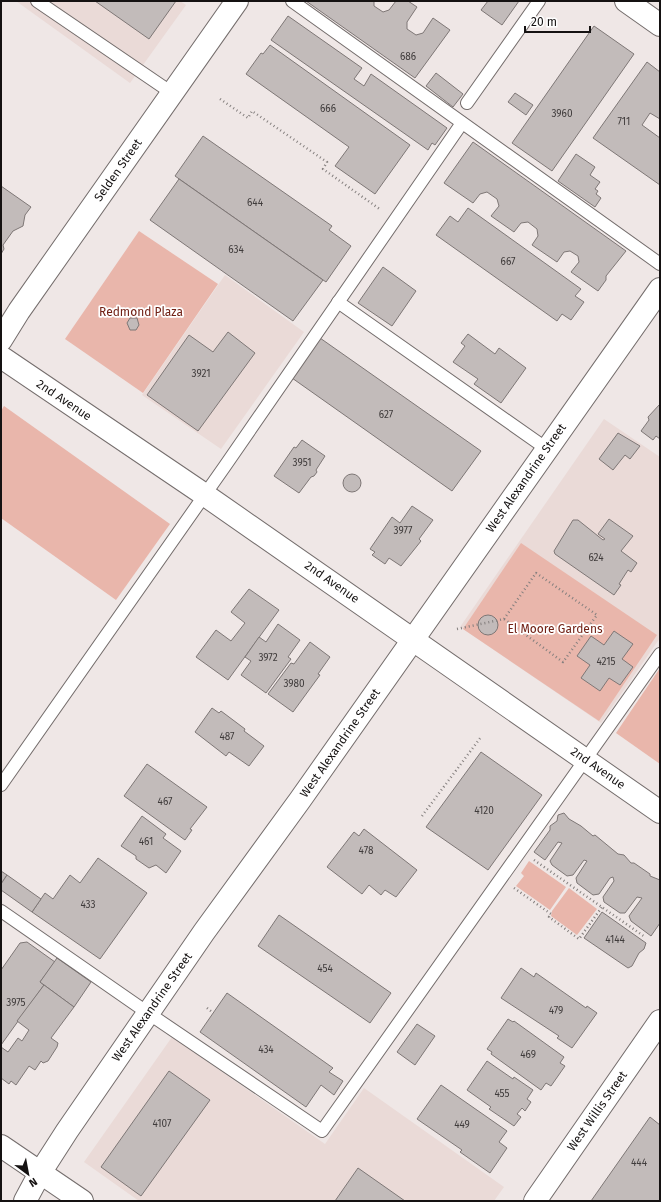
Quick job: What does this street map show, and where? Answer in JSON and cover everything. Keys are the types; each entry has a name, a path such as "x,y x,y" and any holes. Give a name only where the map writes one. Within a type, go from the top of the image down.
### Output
{"street":[{"name":"Selden Street","path":"1,340 19,311 237,1"},
{"path":"626,1 660,25"},
{"name":"West Alexandrine Street","path":"25,1201 40,1173 148,1013 414,639 660,288"},
{"name":"2nd Avenue","path":"1,357 414,639 660,812"},
{"name":"West Willis Street","path":"534,1201 660,1021"},
{"path":"1,1146 82,1201"}],"lane":[{"path":"38,1 172,93"},
{"path":"292,1 660,264"},
{"path":"467,103 540,1"},
{"path":"1,785 205,495 462,123"},
{"path":"338,302 547,448"},
{"path":"1,911 322,1131 660,654"}],"path":[{"path":"220,100 248,118 252,112 328,162 323,169 395,219"},
{"path":"456,629 504,619 536,573 597,615 563,662 504,619"},
{"path":"422,816 481,737"},
{"path":"528,855 645,937"},
{"path":"501,878 551,914 549,917 579,939 602,907"},
{"path":"207,1008 212,1012"}],"shaded area":[{"path":"16,1 180,1 186,5 130,83"},
{"path":"225,275 304,332 221,449 142,395"},
{"path":"604,419 660,457 660,638 601,723 460,627"},
{"path":"172,1037 325,1144 364,1088 504,1187 494,1201 139,1201 84,1162"}],"green space":[{"name":"Redmond Plaza","path":"139,231 218,284 143,393 65,339"},
{"path":"4,406 170,524 116,600 1,518 1,411"},
{"name":"El Moore Gardens","path":"521,543 657,635 599,721 463,629"},
{"path":"660,668 660,764 616,733"},
{"path":"529,861 566,887 550,910 516,886 524,876 521,873"},
{"path":"569,888 597,909 577,935 551,916 552,911"}],"building":[{"path":"95,1 176,1 149,39"},
{"path":"306,1 374,1 374,6 383,12 389,10 396,1 408,1 417,7 407,22 407,29 416,35 423,33 433,18 450,30 415,78"},
{"path":"488,1 519,1 502,25 481,10"},
{"path":"288,16 362,68 354,79 364,86 371,74 447,128 435,145 432,143 428,150 271,40"},
{"path":"594,26 634,54 552,171 512,143"},
{"path":"270,45 410,145 375,194 335,166 349,147 246,74 261,53 263,54"},
{"path":"647,62 660,72 660,119 650,113 642,125 660,138 660,185 593,138"},
{"path":"436,73 463,94 453,107 426,86"},
{"path":"515,93 533,105 526,115 508,102"},
{"path":"203,136 332,226 329,230 351,246 326,282 175,176"},
{"path":"473,142 626,251 606,276 606,280 598,291 571,272 579,262 578,256 570,251 564,252 557,262 532,245 538,236 537,229 528,222 521,223 514,232 491,216 499,206 497,199 487,192 480,194 473,203 444,183"},
{"path":"576,154 595,167 590,175 600,182 595,189 598,191 596,194 601,198 595,207 558,181"},
{"path":"179,179 323,280 293,321 150,220"},
{"path":"1,186 31,207 25,215 23,226 13,231 3,245 4,249 1,254"},
{"path":"468,208 581,289 575,296 584,302 571,320 562,314 557,321 436,235 450,216 458,222"},
{"path":"383,267 416,291 392,326 358,303"},
{"path":"130,318 137,318 139,325 136,330 130,330 127,323"},
{"path":"228,332 255,353 198,431 147,395 189,335 213,352"},
{"path":"468,334 495,354 499,348 526,368 501,403 474,384 478,379 453,362 465,346 461,343"},
{"path":"320,338 481,451 452,491 292,378"},
{"path":"660,404 660,439 656,436 653,440 641,431 649,420 648,417"},
{"path":"618,433 640,446 630,459 625,455 613,470 599,459"},
{"path":"302,440 325,456 316,470 317,472 311,477 299,493 274,476 294,447 296,448"},
{"path":"352,474 358,477 361,483 358,489 352,492 346,489 343,483 346,477"},
{"path":"412,506 433,520 419,539 421,541 401,566 389,558 385,564 372,555 375,552 370,549 392,517 400,523"},
{"path":"609,519 633,536 621,551 637,563 631,572 628,570 619,584 621,585 614,595 555,554 554,551 573,520 578,520 603,540 605,539 598,534"},
{"path":"249,589 279,610 228,680 196,657 216,630 231,641 245,623 231,612"},
{"path":"488,615 495,618 498,625 495,632 488,635 481,632 478,625 481,618"},
{"path":"278,624 300,640 288,657 291,659 266,693 241,675 251,661 245,657 259,637 266,642"},
{"path":"614,631 633,644 622,659 633,667 620,685 609,678 600,691 581,678 590,665 577,656 591,636 604,645"},
{"path":"310,642 330,657 318,674 320,675 293,712 268,694 291,663 294,664"},
{"path":"212,708 219,713 221,711 264,746 249,766 229,752 226,756 195,732"},
{"path":"481,752 542,795 488,870 426,827"},
{"path":"147,764 207,807 190,829 192,830 185,840 124,796"},
{"path":"564,813 569,819 581,826 593,836 595,835 618,854 624,855 631,863 634,863 650,874 650,876 660,880 660,923 651,936 631,921 629,916 642,898 637,897 625,913 620,913 604,902 603,897 614,881 613,877 610,878 599,894 593,895 577,883 576,878 587,861 584,860 573,875 567,876 552,865 550,861 562,843 558,842 545,860 534,852 550,830 550,826 557,821 558,815"},
{"path":"142,816 166,834 163,838 181,851 166,873 156,865 149,868 136,859 136,856 121,846"},
{"path":"364,829 417,870 396,897 385,890 381,895 369,885 362,894 327,867 354,832 359,836"},
{"path":"98,858 147,893 100,959 32,912 45,893 53,899 70,875 80,883"},
{"path":"1,871 7,875 1,884"},
{"path":"7,875 41,899 32,912 1,890 1,884"},
{"path":"602,912 646,943 644,949 639,953 632,966 628,968 584,938"},
{"path":"279,915 391,993 370,1023 258,946"},
{"path":"27,942 55,962 40,982 44,985 1,1045 1,970 20,943"},
{"path":"57,958 91,982 74,1007 40,982"},
{"path":"521,968 534,977 536,973 586,1008 587,1006 597,1013 572,1048 557,1038 559,1036 501,998"},
{"path":"44,985 74,1007 51,1038 58,1043 48,1061 43,1063 41,1061 35,1070 29,1066 16,1085 11,1081 9,1084 1,1078 1,1047 8,1052 18,1038 22,1041 29,1030 17,1021"},
{"path":"227,993 333,1068 329,1072 343,1081 334,1095 321,1085 306,1107 200,1032"},
{"path":"508,1019 513,1022 514,1021 564,1057 560,1063 565,1066 551,1086 546,1083 541,1090 491,1054 492,1052 487,1049"},
{"path":"417,1024 435,1036 415,1065 397,1052"},
{"path":"487,1061 513,1079 514,1077 533,1090 527,1099 531,1102 525,1111 522,1108 517,1114 521,1117 514,1126 489,1109 491,1107 467,1090"},
{"path":"169,1071 210,1100 141,1196 101,1167"},
{"path":"441,1085 507,1131 499,1142 507,1148 490,1173 460,1152 462,1150 417,1119"},
{"path":"650,1117 660,1125 660,1201 591,1201"},
{"path":"358,1168 405,1201 335,1201"}]}
